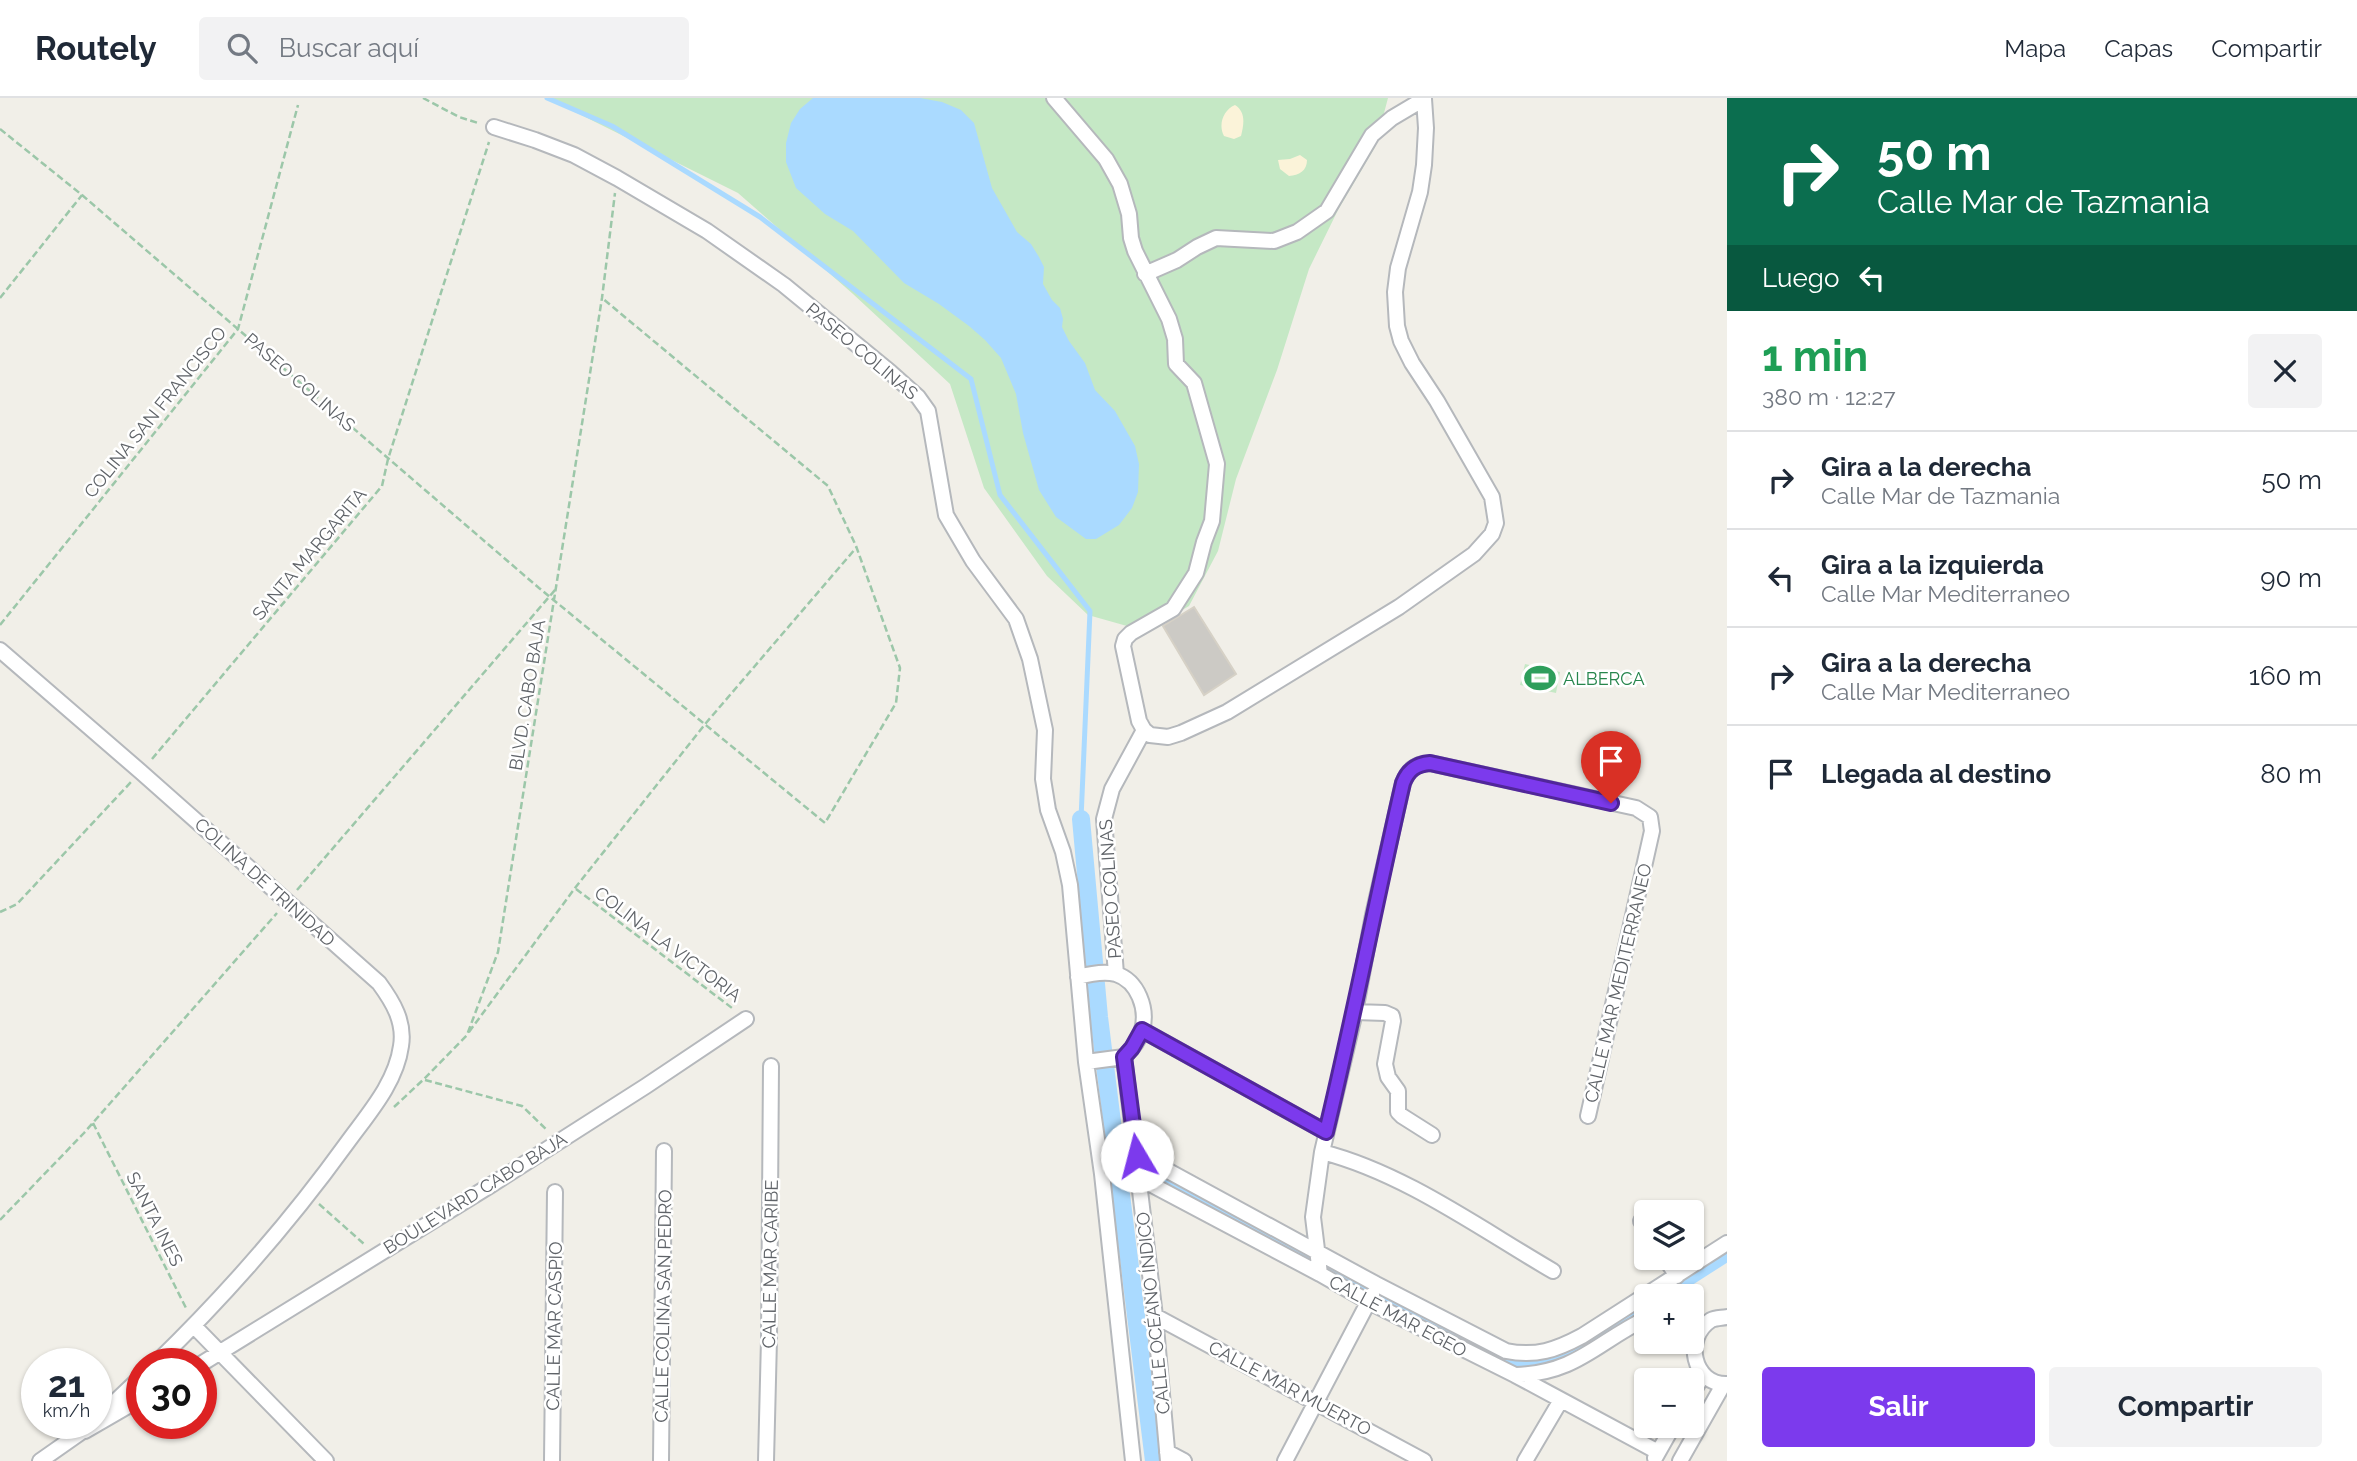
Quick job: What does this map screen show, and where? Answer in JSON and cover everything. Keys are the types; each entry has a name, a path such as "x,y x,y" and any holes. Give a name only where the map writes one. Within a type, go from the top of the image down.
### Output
{"street":[{"path":"1054,98 1114,171 1126,204 1131,238 1145,274 1169,319 1175,339 1176,364 1194,383 1218,470 1212,521 1203,542 1196,573 1172,609 1131,633 1123,646 1143,730 1158,737 1168,737 1227,712 1399,607 1474,554 1492,534 1496,523 1492,497 1406,352 1397,326 1394,300 1398,268 1420,192 1424,165 1425,99 1392,118 1372,135 1327,211 1297,232 1274,241 1216,238 1145,274"},
{"name":"PASEO COLINAS","path":"494,127 574,155 617,177 707,231 775,278 890,372 918,397 928,411 946,514 973,561 1016,619 1030,659 1045,730 1042,766 1048,810 1063,852 1070,885 1082,976"},
{"name":"COLINA DE TRINIDAD","path":"0,650 379,984 393,1002 401,1030 396,1066 383,1092 308,1194"},
{"name":"PASEO COLINAS","path":"1110,974 1104,819 1112,789 1143,730"},
{"name":"CALLE MAR MEDITERRANEO","path":"1320,1273 1313,1217 1322,1152 1355,1012 1373,915 1403,783 1408,773 1417,765 1430,763 1636,808 1650,817 1652,831 1623,970 1588,1116"},
{"path":"1082,976 1110,974 1128,981 1139,995 1143,1013 1142,1030 1132,1048 1105,1060"},
{"name":"CALLE OCÉANO ÍNDICO","path":"1082,976 1105,1060 1137,1155 1168,1456"},
{"path":"1355,1012 1385,1013 1392,1016 1385,1064 1388,1077 1398,1091 1398,1112 1432,1135"},
{"name":"BOULEVARD CABO BAJA","path":"217,1355 491,1185 746,1019"},
{"path":"1142,1030 1326,1132"},
{"name":"CALLE OCÉANO ÍNDICO","path":"1105,1060 1103,1187 1133,1461"},
{"name":"CALLE MAR CARIBE","path":"766,1461 771,1066"},
{"name":"CALLE COLINA SAN PEDRO","path":"661,1461 664,1151"},
{"path":"1322,1152 1362,1164 1397,1180 1553,1271"},
{"name":"CALLE MAR EGEO","path":"1137,1155 1506,1351 1525,1355 1564,1345 1634,1307"},
{"name":"CALLE MAR EGEO","path":"1139,1177 1369,1302 1515,1375 1656,1457"},
{"name":"CALLE MAR CASPIO","path":"552,1461 555,1192"},
{"path":"171,1348 281,1229 308,1194"},
{"path":"1667,1284 1727,1244"},
{"path":"1673,1270 1677,1276"},
{"path":"1285,1461 1376,1284"},
{"name":"CALLE MAR MUERTO","path":"1155,1316 1424,1461"},
{"path":"1704,1326 1712,1319 1727,1317"},
{"path":"194,1325 326,1461"},
{"path":"1515,1375 1541,1374 1575,1362 1634,1326"},
{"path":"1680,1461 1725,1385 1704,1375"},
{"path":"112,1404 126,1391"},
{"path":"1525,1461 1561,1400"},
{"path":"1656,1457 1666,1438"},
{"path":"40,1461 70,1439"},
{"path":"1168,1456 1184,1461"}],"path":[{"path":"424,98 459,117 494,127"},
{"name":"COLINA SAN FRANCISCO","path":"0,625 238,329 298,105"},
{"name":"SANTA MARGARITA","path":"0,912 17,904 141,772 382,486 388,458 494,127"},
{"name":"PASEO COLINAS","path":"0,129 82,195 555,601 825,823 896,703 900,668 856,546"},
{"name":"BLVD. CABO BAJA","path":"385,1114 424,1079 467,1034 498,952 602,298 617,177"},
{"path":"0,298 82,195"},
{"path":"467,1034 575,888 706,723 856,546 828,485 602,298"},
{"name":"COLINA LA VICTORIA","path":"575,888 746,1019"},
{"path":"424,1079 522,1106 557,1141"},
{"name":"SANTA INES","path":"93,1123 194,1325"},
{"path":"308,1194 377,1255"}],"green space":[{"path":"547,98 1388,98 1375,147 1338,210 1309,269 1277,370 1236,479 1218,551 1189,606 1152,628 1127,626 1088,615 1047,576 984,488 950,384 738,193"},
{"name":"ALBERCA","path":"1525,664 1560,672 1556,693 1520,685"}],"sand":[{"path":"1235,105 1243,115 1243,123 1241,136 1234,139 1224,136 1221,127 1225,114"},
{"path":"1300,155 1307,160 1302,172 1289,176 1280,169 1278,160"}],"water":[{"path":"813,98 920,98 942,102 961,110 974,123 992,188 1017,232 1031,244 1039,257 1044,267 1043,284 1060,308 1062,327 1085,363 1095,390 1115,411 1135,446 1139,464 1138,492 1132,508 1119,525 1096,539 1086,539 1056,517 1039,490 1023,433 1016,394 1001,358 969,326 904,283 853,231 825,214 796,188 786,162 786,143 791,123 800,109"}],"building":[{"path":"1194,607 1236,674 1204,695 1163,626"}],"waterway":[{"path":"547,98 612,126 760,217 971,379 1000,495 1090,611 1081,819"},
{"path":"1081,819 1099,1017 1154,1461"},
{"path":"1116,1156 1507,1360 1541,1361 1574,1349 1634,1311"},
{"path":"1677,1284 1727,1252"}],"place":[{"name":"ALBERCA","path":"1540,678"}],"route":[{"path":"1137,1156 1124,1057 1142,1030 1208,1069 1326,1132 1355,1012 1373,915 1403,783 1408,773 1417,765 1430,763 1611,803"}]}
